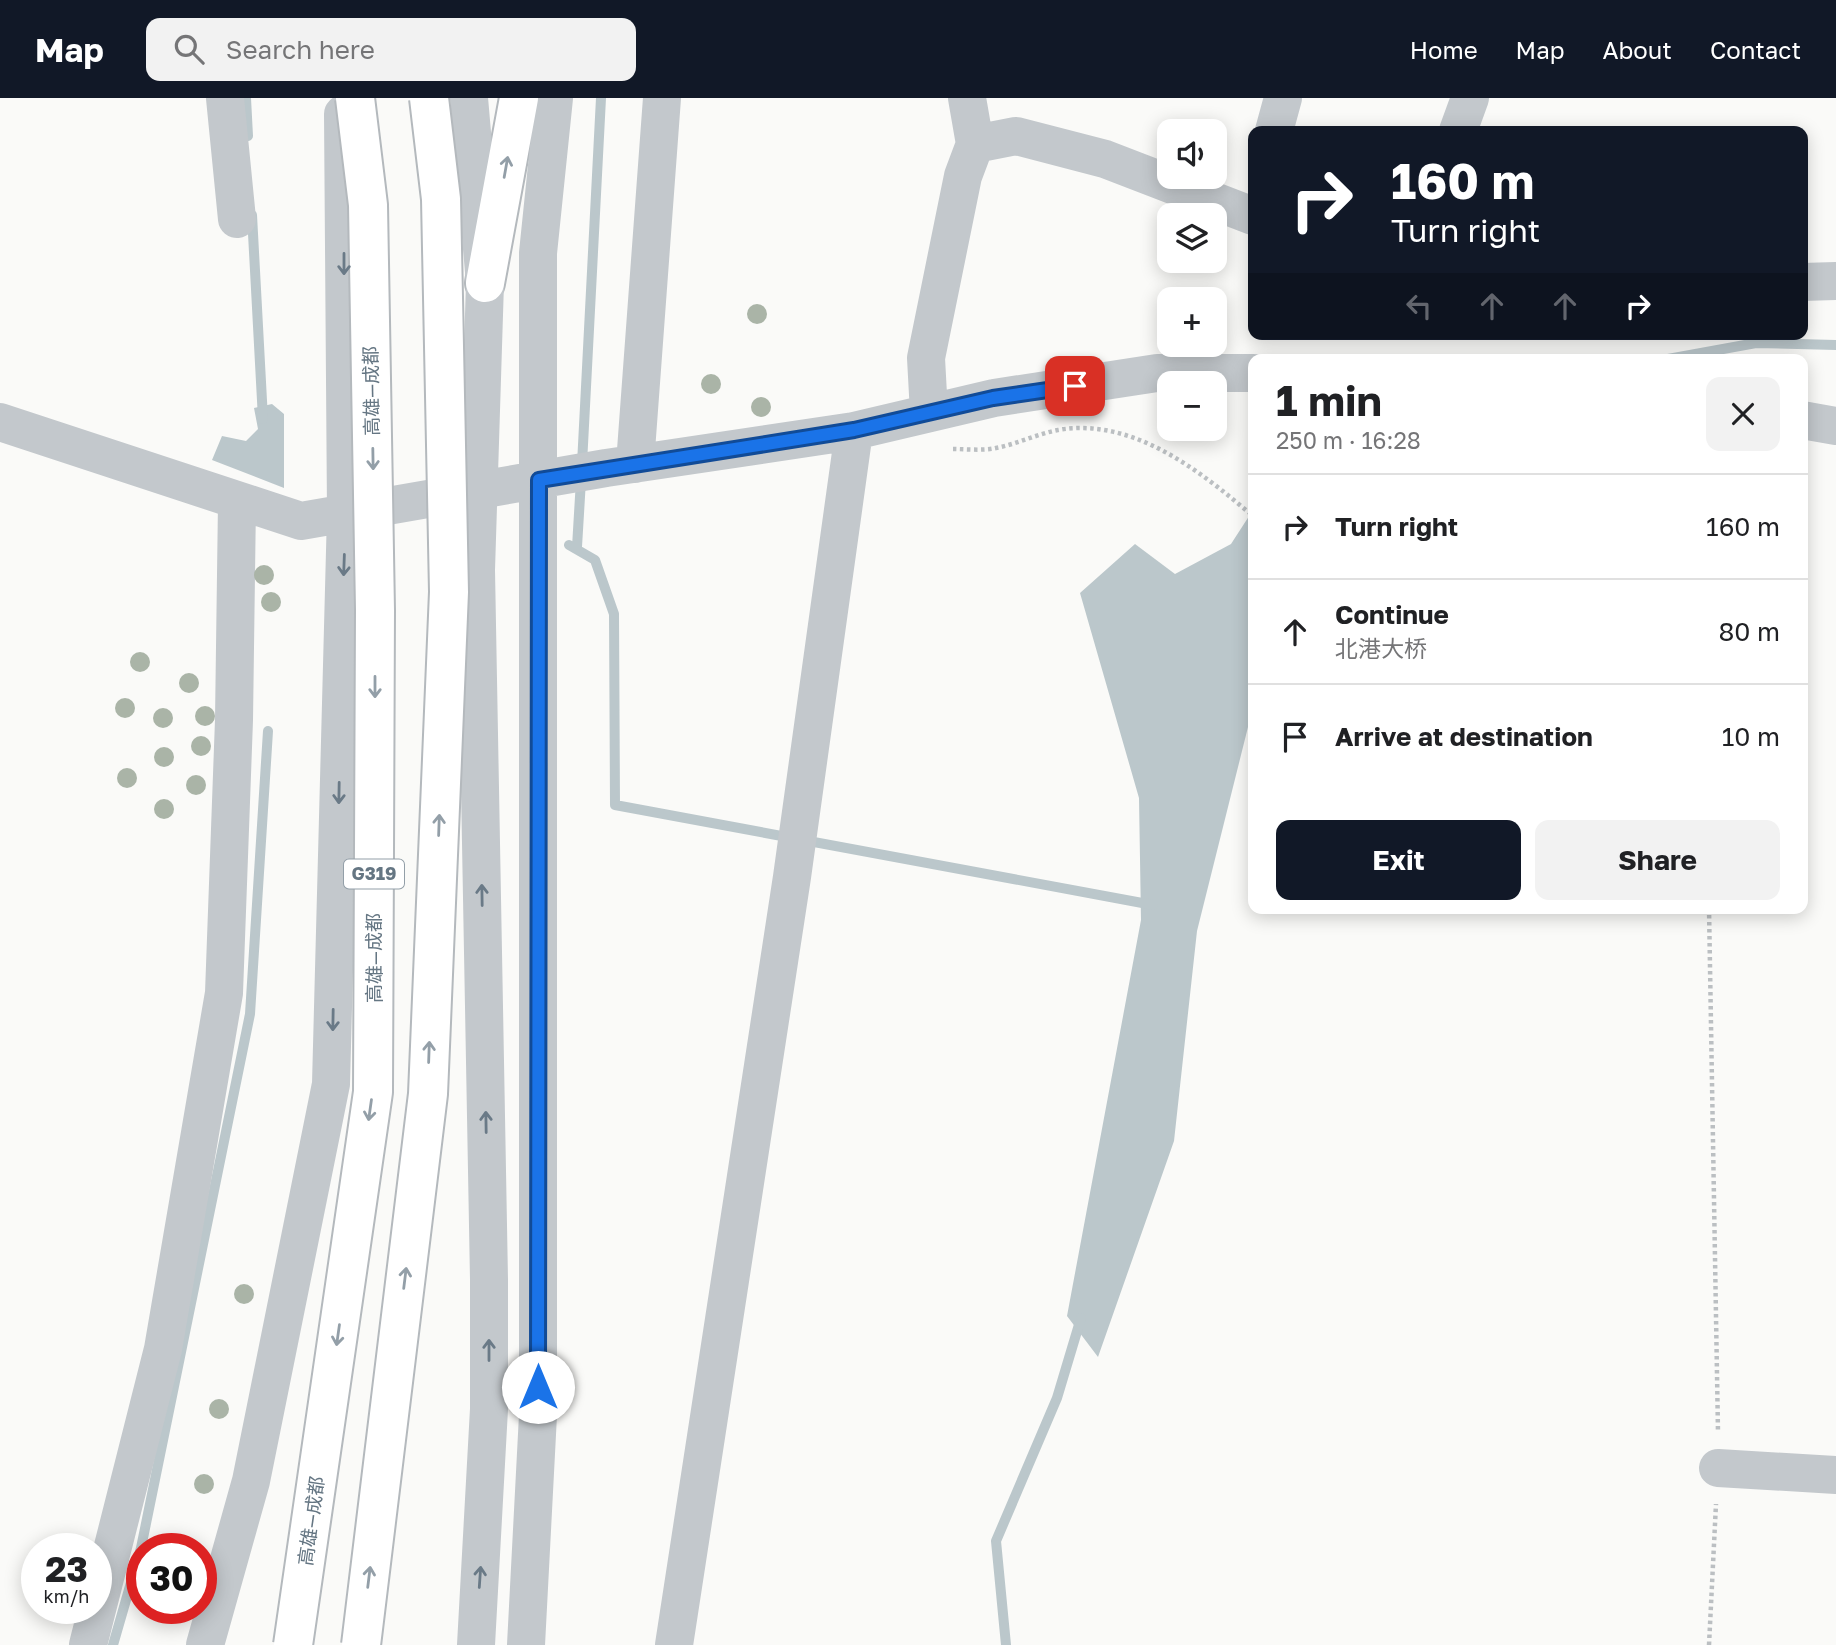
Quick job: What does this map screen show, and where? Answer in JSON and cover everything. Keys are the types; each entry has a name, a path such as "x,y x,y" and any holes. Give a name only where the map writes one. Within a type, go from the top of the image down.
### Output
{"highway":[{"name":"高雄—成都","path":"293,1645 373,1092 374,526 368,205 355,98"},
{"path":"360,1645 428,1094 449,592 441,199 429,98"},
{"path":"485,283 519,98"}],"street":[{"path":"225,98 237,219"},
{"path":"205,1645 251,1481 331,1084 346,513 343,98"},
{"path":"469,98 485,283 476,570 489,1409 475,1645"},
{"path":"526,1645 538,1415 547,478 538,253 554,98"},
{"path":"620,466 663,98"},
{"path":"929,413 926,358 963,176 975,144 967,98"},
{"path":"1275,126 1283,98"},
{"path":"1460,126 1470,98"},
{"path":"975,144 1016,136 1105,159 1248,204"},
{"path":"1808,282 1836,281"},
{"path":"0,422 301,521 547,478 854,430 993,398 1157,373 1248,373"},
{"path":"1808,421 1836,426"},
{"path":"674,1645 793,864 854,430"},
{"path":"88,1645 163,1349 224,993 234,720 237,502"},
{"path":"1735,1470 1836,1475"}],"path":[{"path":"929,413 949,450 994,449 1059,430 1106,431 1156,446 1218,486 1248,512"},
{"path":"1709,914 1735,1470 1709,1645"}],"shaded area":[{"path":"272,404 284,414 284,488 212,460 222,436 246,441 258,429 254,408"},
{"path":"1248,518 1248,727 1197,931 1174,1141 1098,1357 1067,1316 1141,920 1139,798 1080,593 1135,544 1175,574 1231,544"}],"waterway":[{"path":"246,98 248,136"},
{"path":"582,464 601,98"},
{"path":"252,215 263,419"},
{"path":"1696,354 1756,343 1836,345"},
{"path":"577,547 581,480"},
{"path":"569,545 595,560 614,614 615,805 1153,905"},
{"path":"113,1645 141,1548 250,1014 268,731"},
{"path":"1006,1645 996,1541 1057,1398 1081,1318"}],"route":[{"path":"538,1387 539,480 854,430 993,398 1075,386"}]}
